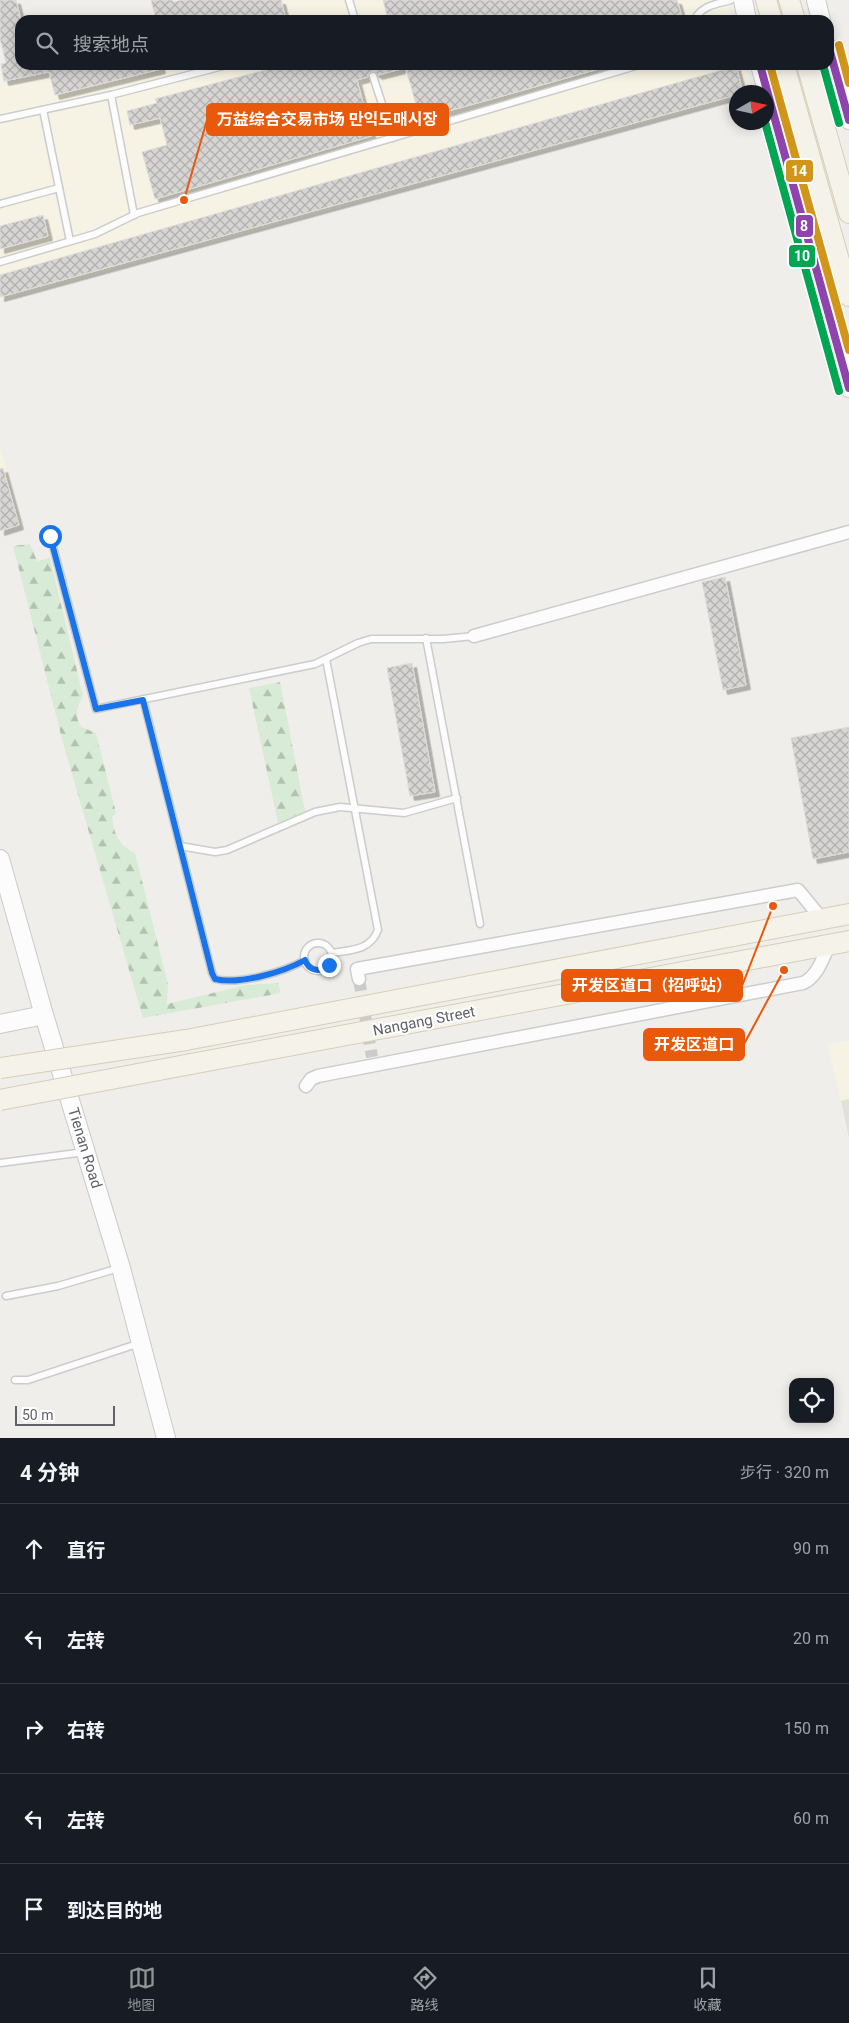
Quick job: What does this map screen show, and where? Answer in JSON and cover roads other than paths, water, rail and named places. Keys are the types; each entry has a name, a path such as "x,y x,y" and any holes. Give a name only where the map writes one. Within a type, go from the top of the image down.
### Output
{"main road":[{"path":"766,0 770,15"},
{"path":"789,0 794,15"},
{"path":"785,70 849,296"},
{"path":"809,70 849,213"},
{"name":"Nangang Street","path":"0,1068 186,1040 849,914"},
{"name":"Nangang Street","path":"0,1100 849,941"}],"street":[{"path":"742,0 746,15"},
{"path":"816,0 820,15"},
{"path":"834,64 846,101 849,120"},
{"path":"761,70 849,388"},
{"path":"474,636 849,532"},
{"name":"Tienan Road","path":"0,859 44,1014 121,1268 141,1342 163,1437"},
{"path":"358,979 357,969 798,890 822,919"},
{"path":"306,1086 311,1079 318,1076 373,1061 803,983 810,980 815,973 829,945"},
{"path":"0,1024 44,1014"}],"lane":[{"path":"349,0 354,15"},
{"path":"697,15 700,10 707,6 731,0"},
{"path":"0,119 111,96 208,70"},
{"path":"0,262 95,234 134,215 622,70"},
{"path":"373,76 393,138"},
{"path":"111,96 134,215"},
{"path":"820,108 846,101"},
{"path":"44,110 70,241"},
{"path":"0,203 60,188"},
{"path":"50,536 96,709 314,664 358,643 371,639 443,639 474,636"},
{"path":"426,638 480,924"},
{"path":"326,659 378,930 369,944 361,948 332,953"},
{"path":"143,700 215,979 223,981 269,975 289,969 305,960"},
{"path":"180,846 215,852 227,850 315,812 340,807 404,813 457,798"},
{"path":"317,943 326,945 332,953 331,961 322,970 310,967 305,960 306,950 317,943"},
{"path":"0,1163 86,1152"},
{"path":"6,1296 58,1286 121,1268"},
{"path":"14,1380 28,1380 141,1342"}],"tunnel":[{"path":"359,979 372,1057"}],"place":[{"name":"万益综合交易市场 만익도매시장","path":"184,200"},
{"name":"开发区道口（招呼站）","path":"773,906"},
{"name":"开发区道口","path":"784,970"}]}
